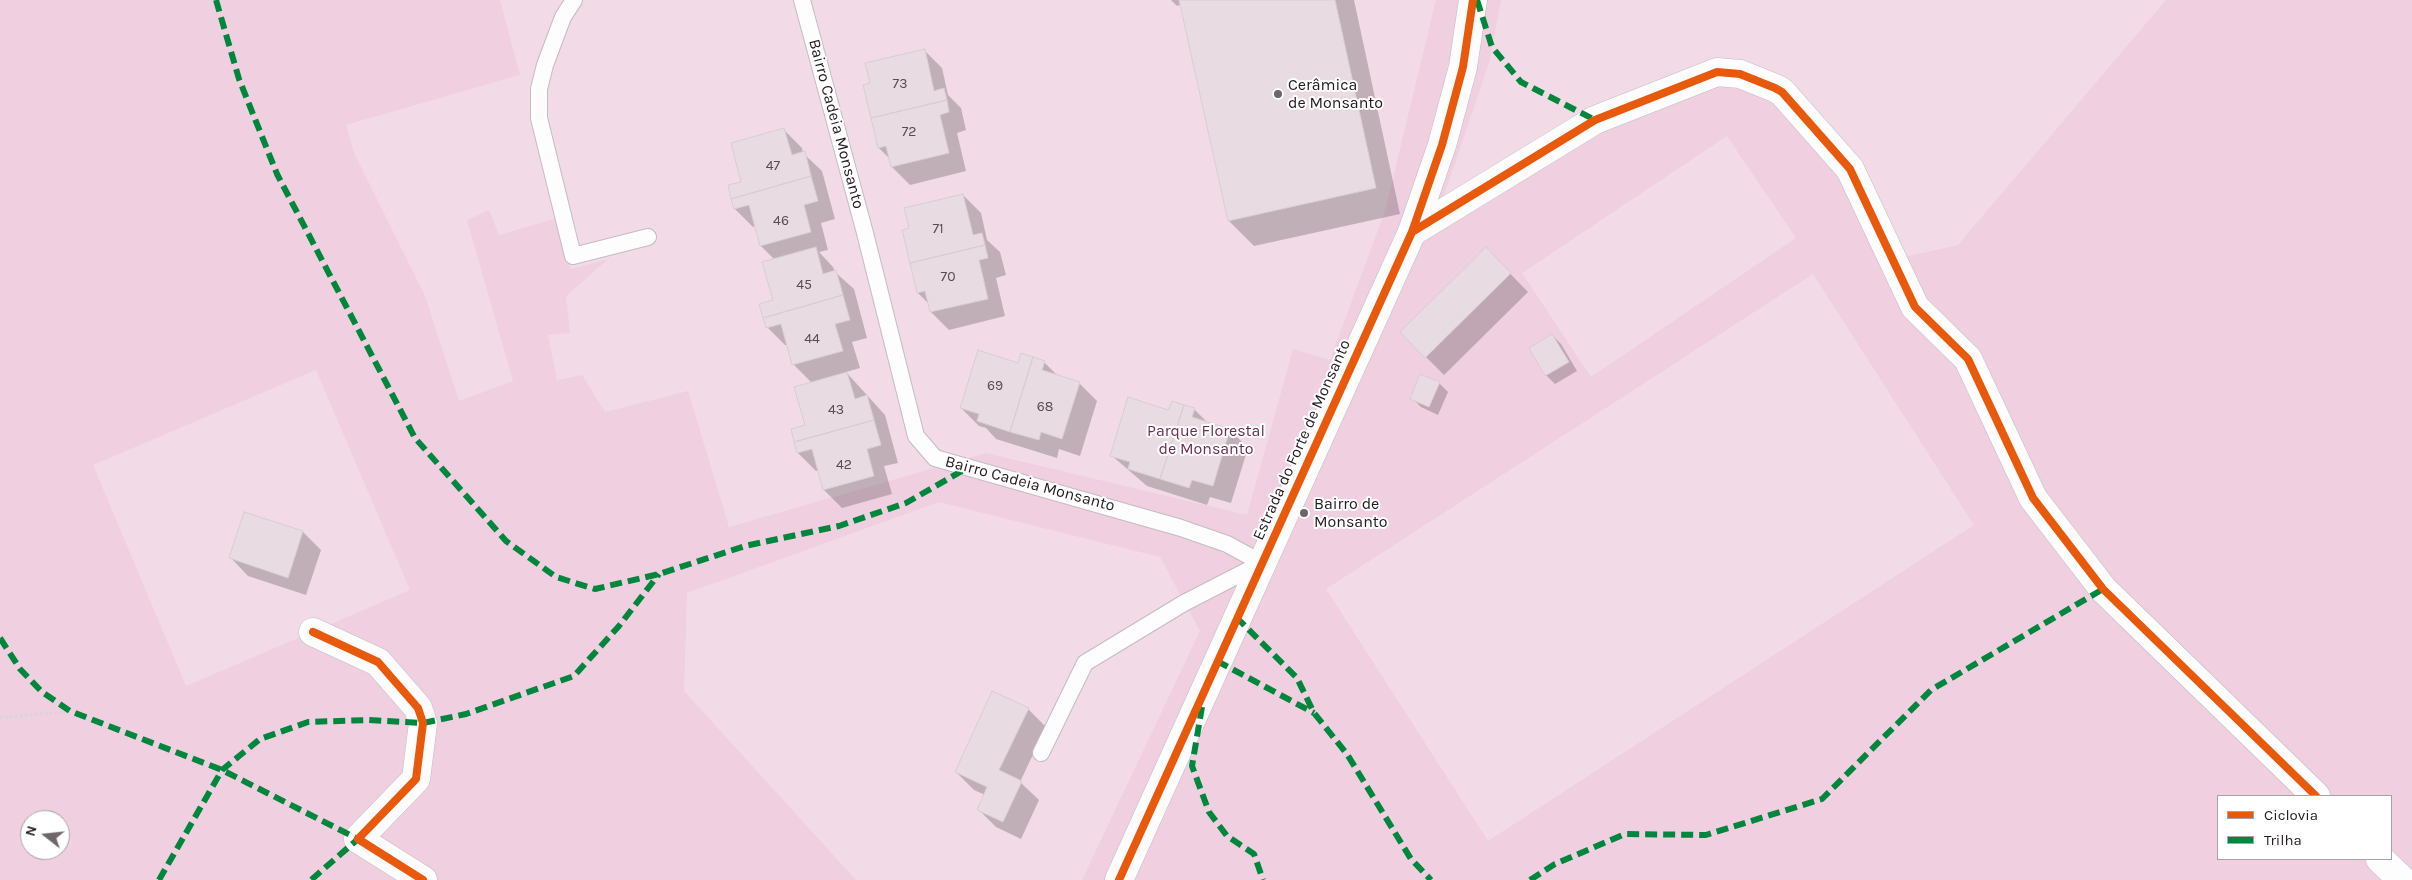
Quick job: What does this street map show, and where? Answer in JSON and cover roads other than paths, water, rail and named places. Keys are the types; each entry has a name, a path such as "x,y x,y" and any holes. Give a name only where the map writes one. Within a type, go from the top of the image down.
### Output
{"street":[{"name":"Estrada do Forte de Monsanto","path":"1119,880 1412,232 1442,145 1461,76 1473,0"},
{"path":"1412,232 1604,116 1717,72 1740,74 1782,92 1850,169 1915,307 1968,359 2033,498 2039,506 2103,589 2315,795"},
{"path":"313,632 378,662 418,708 423,723 416,779 358,839 423,880"},
{"path":"2381,860 2402,880"}],"lane":[{"path":"574,0 560,25 545,64 539,89 539,118 573,256 648,237"},
{"name":"Bairro Cadeia Monsanto","path":"802,0 866,233 916,436 935,458 1181,528 1227,544 1262,564"},
{"path":"1041,754 1085,662 1184,603 1262,564"}],"place":[{"name":"Cerâmica de Monsanto","path":"1278,94"},
{"name":"Bairro de Monsanto","path":"1304,513"}],"park label":[{"name":"Parque Florestal de Monsanto","path":"1206,440"}]}
